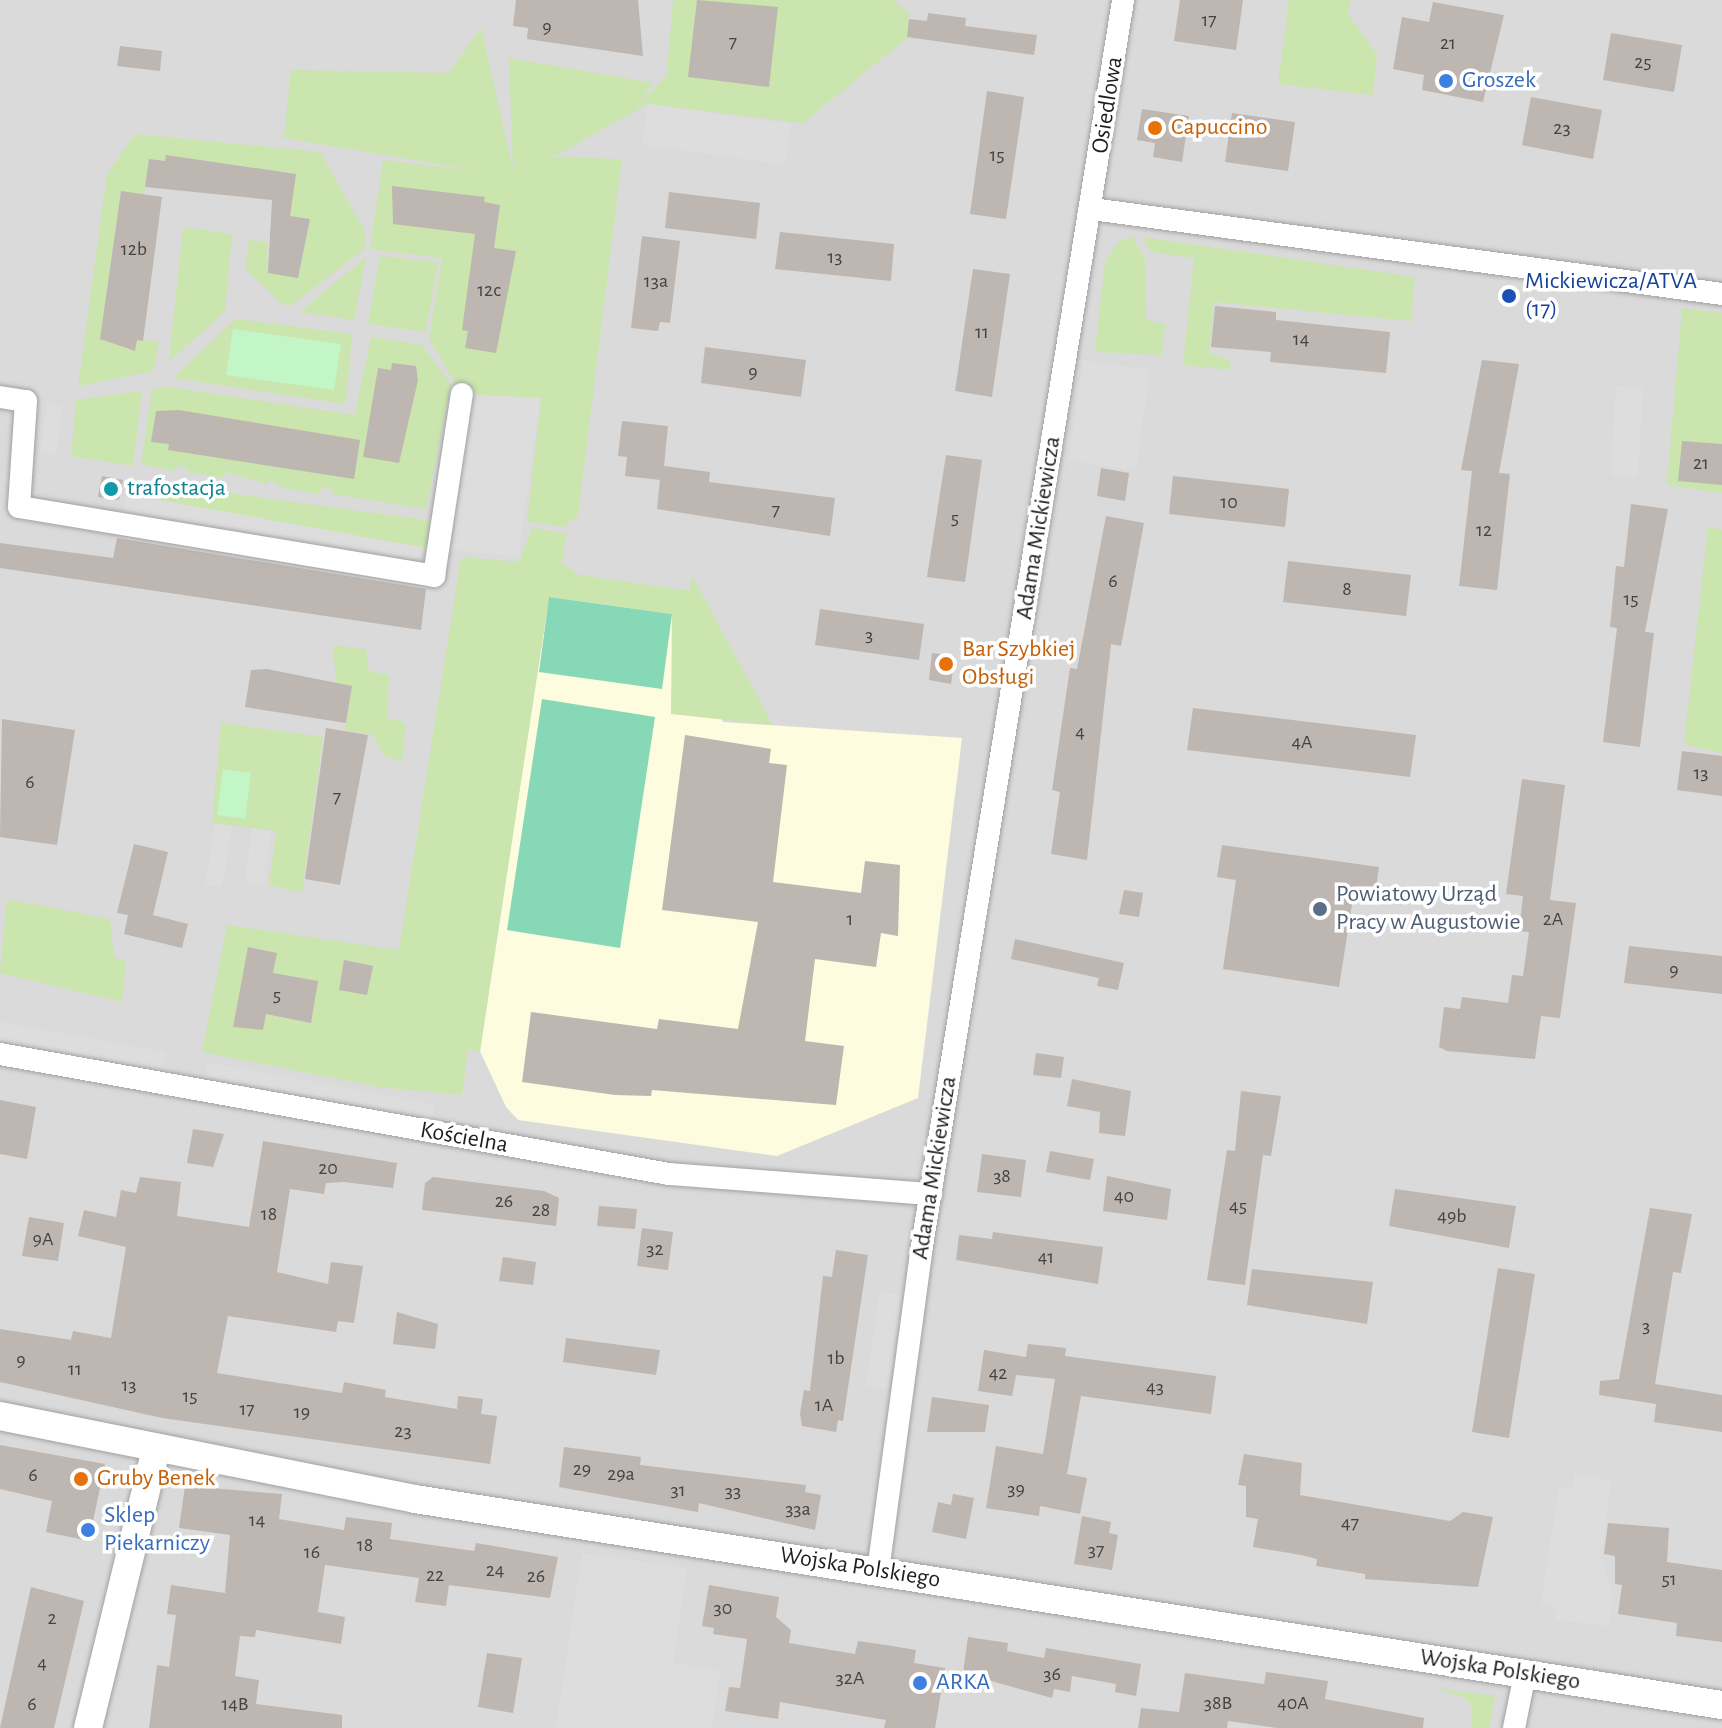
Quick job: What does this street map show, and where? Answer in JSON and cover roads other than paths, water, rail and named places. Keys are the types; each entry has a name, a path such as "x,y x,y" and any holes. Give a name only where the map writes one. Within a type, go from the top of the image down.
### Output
{"street":[{"name":"Osiedlowa","path":"1092,209 1123,0"},
{"path":"1092,209 1722,294"},
{"name":"Adama Mickiewicza","path":"878,1571 931,1194 1092,209"},
{"path":"0,397 26,401 19,507 434,576 462,394"},
{"name":"Kościelna","path":"0,1054 669,1174 931,1194"},
{"name":"Wojska Polskiego","path":"0,1416 415,1499 1722,1705"},
{"path":"88,1728 156,1448"},
{"path":"1514,1728 1525,1674"}],"place":[{"name":"Groszek","path":"1446,81"},
{"name":"Capuccino","path":"1155,128"},
{"name":"Mickiewicza/ATVA (17)","path":"1509,296"},
{"name":"trafostacja","path":"111,489"},
{"name":"Bar Szybkiej Obsługi","path":"946,664"},
{"name":"Powiatowy Urząd Pracy w Augustowie","path":"1320,909"},
{"name":"Gruby Benek","path":"81,1479"},
{"name":"Sklep Piekarniczy","path":"88,1530"},
{"name":"ARKA","path":"920,1683"}]}
